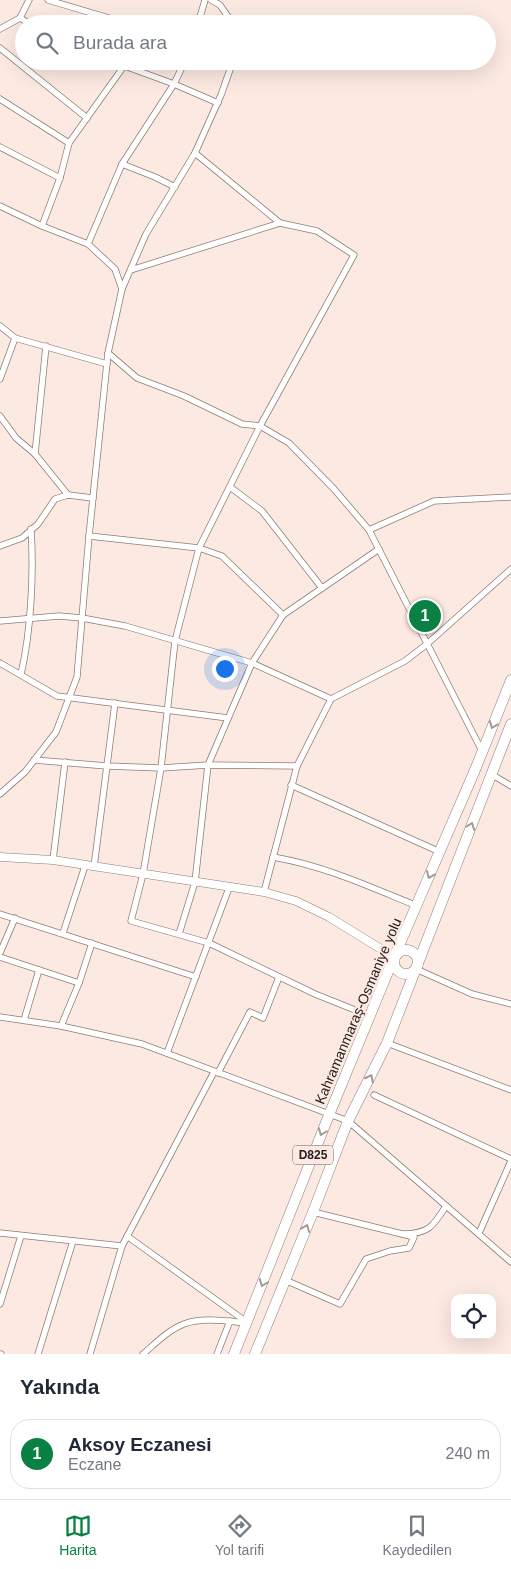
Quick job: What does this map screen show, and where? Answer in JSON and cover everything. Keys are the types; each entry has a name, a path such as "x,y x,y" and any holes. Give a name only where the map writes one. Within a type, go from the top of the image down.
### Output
{"highway":[{"name":"Kahramanmaraş-Osmaniye yolu","path":"234,1354 248,1323 329,1115 511,680"},
{"name":"D825","path":"255,1354 348,1121 387,1044 511,724"},
{"path":"404,950 412,951 417,957 417,967 413,972 402,973 394,965 395,956 404,950"}],"street":[{"path":"22,15 29,0"},
{"path":"48,0 99,15"},
{"path":"201,15 205,0"},
{"path":"211,0 220,6 226,15"},
{"path":"0,29 15,21"},
{"path":"0,48 15,60"},
{"path":"27,70 87,118"},
{"path":"42,226 60,178 70,143 121,70"},
{"path":"135,70 218,103"},
{"path":"88,244 122,164 174,84 181,70"},
{"path":"0,794 25,772 56,732 76,677 108,353 122,289 146,234 195,153 231,70"},
{"path":"0,99 70,143"},
{"path":"0,146 60,178"},
{"path":"195,153 280,223 317,231 354,255 260,426 199,548 176,641 161,768 144,874 131,921 209,943 279,978 370,1016"},
{"path":"122,164 175,187"},
{"path":"0,206 42,226 88,244 116,270 122,289"},
{"path":"131,270 280,223"},
{"path":"0,326 15,338 107,364"},
{"path":"0,379 15,338"},
{"path":"35,454 46,346"},
{"path":"108,353 137,378 184,396 242,424 260,426 289,443 334,489 369,530 482,751"},
{"path":"0,416 16,438 35,454 68,494"},
{"path":"230,487 262,511 322,588"},
{"path":"0,546 22,538 32,530 55,499 68,494 93,498"},
{"path":"369,530 434,501 511,497"},
{"path":"21,674 29,618 33,548 32,530"},
{"path":"89,536 199,548 222,556 283,615"},
{"path":"179,934 195,882 208,764 252,663 283,615 379,549"},
{"path":"264,892 296,766 331,699 405,661 427,644 511,569"},
{"path":"0,621 59,616 125,626 252,663 331,699"},
{"path":"0,663 57,696 228,718"},
{"path":"63,933 89,866 115,703"},
{"path":"34,760 161,768 208,764 296,766"},
{"path":"53,860 64,762"},
{"path":"491,774 511,786"},
{"path":"291,785 440,852"},
{"path":"0,857 53,860 264,892 296,901 329,917 395,956"},
{"path":"273,857 333,871 417,906"},
{"path":"167,1054 228,888"},
{"path":"0,914 196,977"},
{"path":"15,918 0,955 79,983"},
{"path":"61,1026 79,983 92,944"},
{"path":"417,967 472,994 511,1004"},
{"path":"24,1020 39,970"},
{"path":"90,1354 122,1246 127,1236 250,1012 263,1018 279,978"},
{"path":"0,1017 61,1026 142,1044 348,1121 511,1262"},
{"path":"387,1044 511,1090"},
{"path":"374,1095 511,1160 479,1233"},
{"path":"402,1234 426,1231 446,1206"},
{"path":"285,1280 340,1304 354,1276 366,1259 408,1248 414,1237 313,1212"},
{"path":"0,1233 122,1246"},
{"path":"0,1304 21,1236"},
{"path":"127,1236 248,1323"},
{"path":"38,1354 73,1241"},
{"path":"143,1354 174,1329 185,1323 230,1321 248,1323"},
{"path":"217,1354 230,1321"}],"place":[{"name":"Aksoy Eczanesi","path":"425,616"}]}
